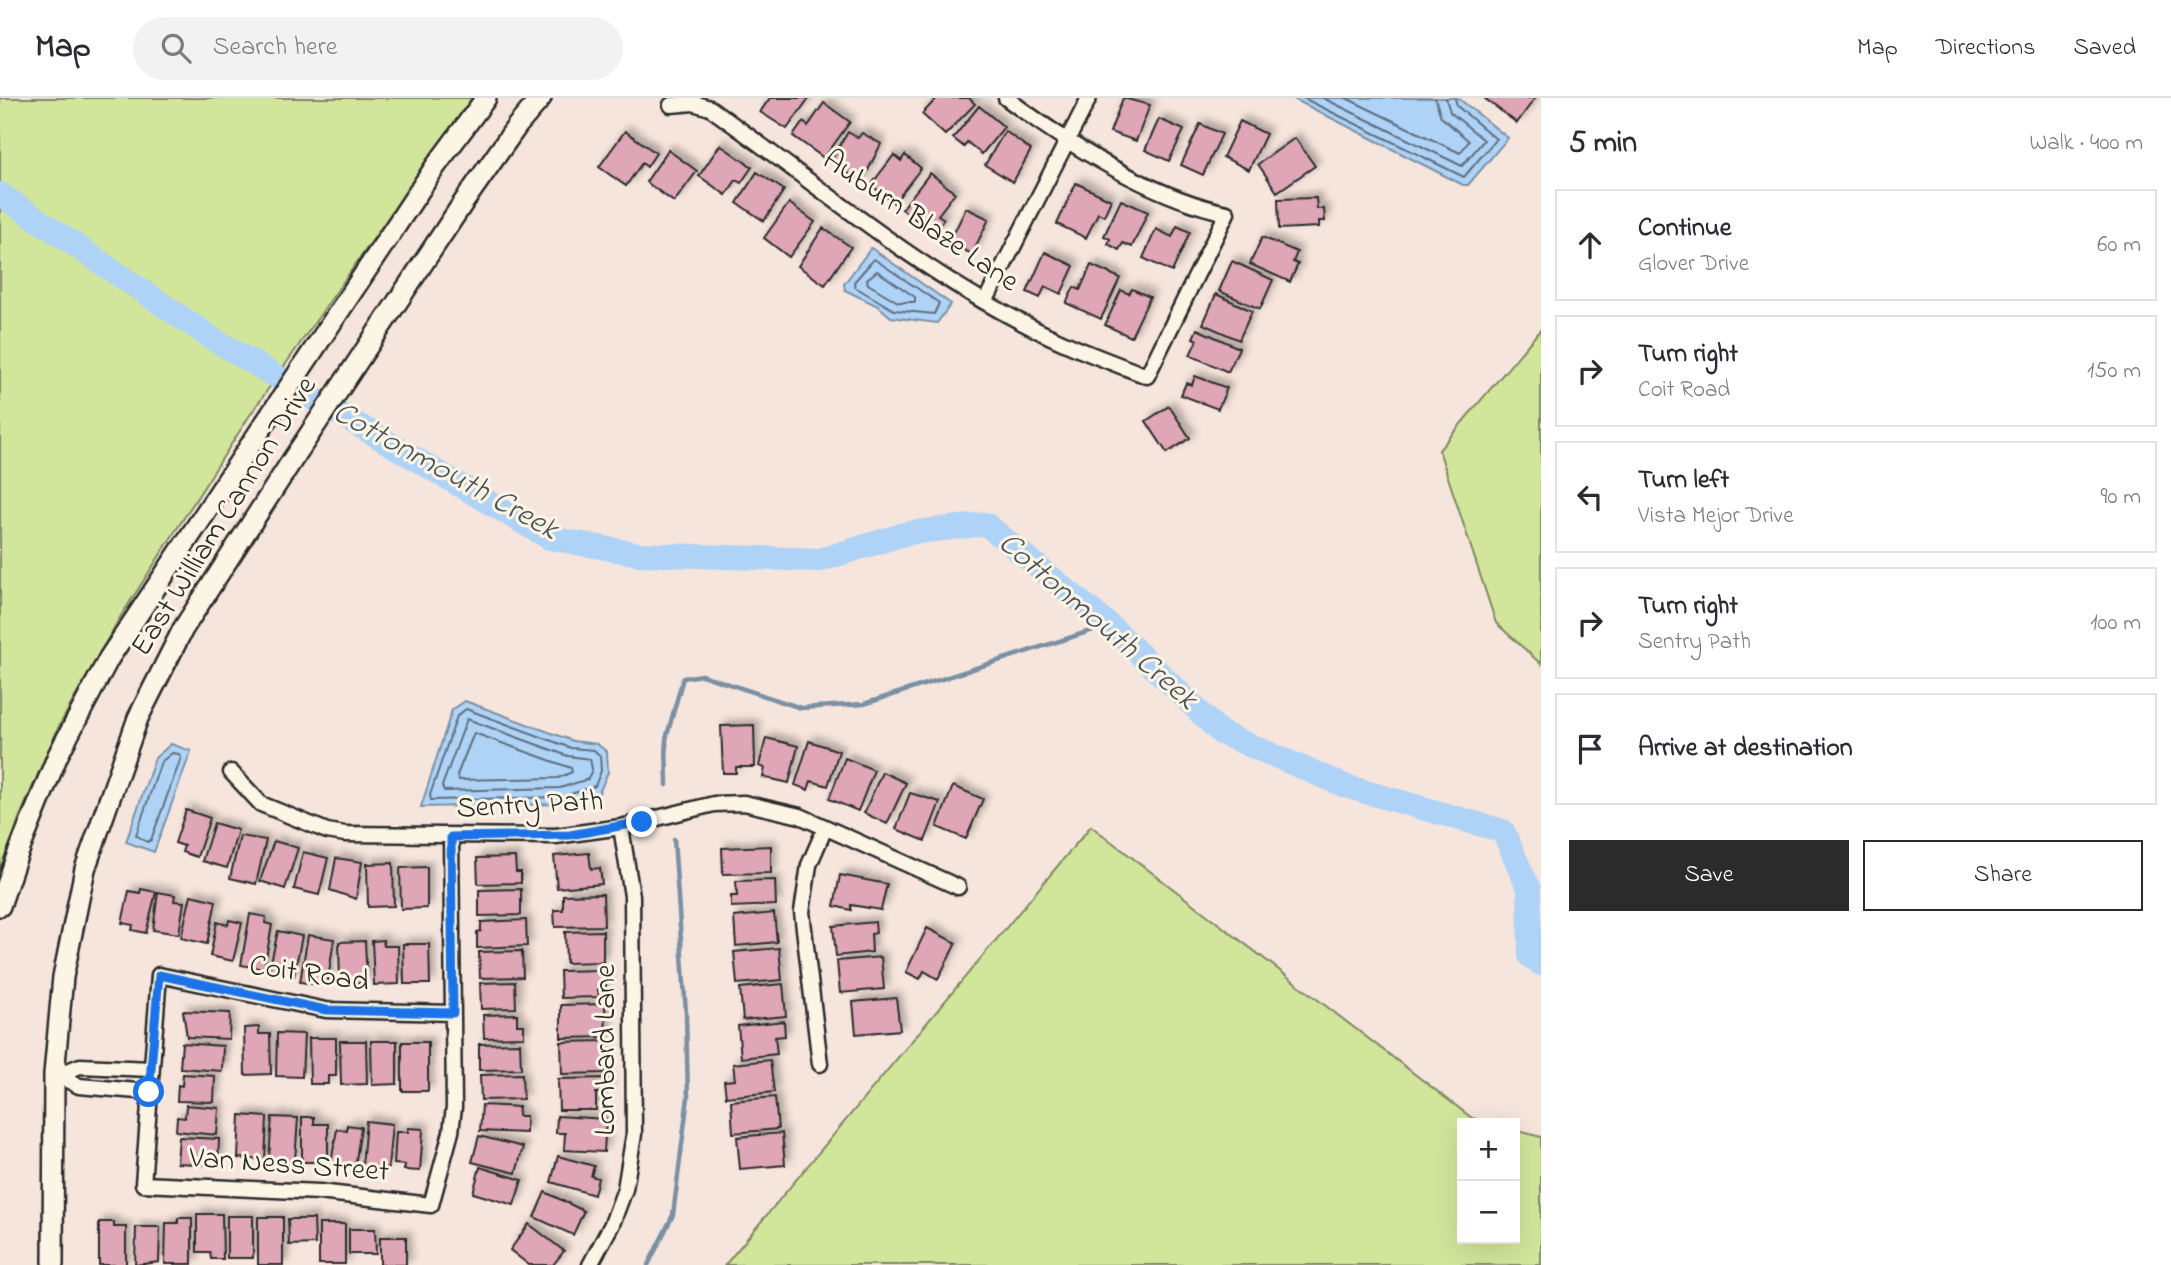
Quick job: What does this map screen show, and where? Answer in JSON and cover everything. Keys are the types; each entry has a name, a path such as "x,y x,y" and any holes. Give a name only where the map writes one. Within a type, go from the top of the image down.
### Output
{"street":[{"name":"East William Cannon Drive","path":"0,906 39,800 81,709 109,658 435,167 486,98"},
{"name":"East William Cannon Drive","path":"53,1265 54,1074 62,977 85,869 138,718 178,640 293,459 517,126 541,98"},
{"path":"1006,98 1068,140"},
{"path":"985,302 1089,98"},
{"name":"Auburn Blaze Lane","path":"671,105 693,103 710,108 924,264 985,302 1061,341 1147,376 1227,213 1148,185 1068,140"},
{"name":"Sentry Path","path":"231,772 261,804 327,831 345,834 556,836 621,827 714,804 744,803 777,809 958,887"},
{"name":"Lombard Lane","path":"590,1265 612,1224 625,1189 634,1142 632,896 621,827"},
{"path":"820,1064 802,902 809,865 825,828"},
{"path":"451,837 453,1013"},
{"name":"Coit Road","path":"151,1069 159,975 326,1010 453,1013"},
{"name":"Van Ness Street","path":"149,1092 143,1184 319,1192 430,1205 451,1132 454,1107 453,1013"},
{"path":"80,1066 151,1069 149,1092 79,1086 57,1075 80,1066"}],"green space":[{"path":"0,98 472,98 250,415 119,619 59,726 19,818 0,874"},
{"path":"1541,329 1541,664 1496,623 1439,450"},
{"path":"1091,826 1472,1118 1457,1118 1457,1244 1520,1244 1520,1131 1541,1137 1541,1265 725,1265"}],"water":[{"path":"1292,98 1458,98 1508,138 1468,185 1463,185"},
{"path":"871,248 951,304 937,323 891,317 878,306 845,290 844,284"},
{"path":"465,701 573,741 597,744 607,752 608,772 599,793 563,804 421,807 452,710"},
{"path":"171,744 191,751 154,852 126,842 155,758"}],"building":[{"path":"770,98 809,98 787,129 760,112"},
{"path":"937,98 969,98 975,104 945,135 922,114"},
{"path":"1123,98 1150,105 1136,141 1110,132"},
{"path":"1484,98 1535,98 1517,123"},
{"path":"824,103 850,122 824,158 793,136 803,122 808,126"},
{"path":"979,106 1004,127 982,154 967,142 964,147 953,138"},
{"path":"1159,119 1184,130 1169,161 1145,150"},
{"path":"1240,121 1266,134 1249,170 1223,157"},
{"path":"1200,124 1222,134 1203,175 1181,165"},
{"path":"625,131 656,153 647,167 642,163 626,186 599,167"},
{"path":"1005,131 1031,150 1013,182 985,165"},
{"path":"848,132 858,138 862,133 881,144 862,182 830,162"},
{"path":"1295,138 1315,166 1277,192 1258,164"},
{"path":"720,145 752,167 741,183 736,180 726,195 699,176"},
{"path":"668,150 697,171 674,202 646,182"},
{"path":"894,155 901,161 905,155 921,168 894,203 871,185"},
{"path":"757,172 784,190 764,221 737,203"},
{"path":"930,173 955,193 938,215 944,219 933,233 902,209"},
{"path":"1076,183 1111,200 1104,216 1098,213 1086,238 1057,224"},
{"path":"1316,198 1317,209 1324,209 1325,221 1319,221 1319,227 1279,229 1278,199"},
{"path":"1121,200 1148,212 1132,247 1123,243 1119,250 1108,244 1110,239 1104,236"},
{"path":"789,203 815,222 789,257 764,238"},
{"path":"966,208 989,219 972,254 949,243"},
{"path":"1177,226 1190,232 1172,272 1143,258 1156,229 1172,237"},
{"path":"823,228 851,247 825,285 798,266"},
{"path":"1262,237 1297,252 1293,262 1298,264 1290,282 1250,264"},
{"path":"1045,252 1074,266 1061,294 1045,286 1040,298 1027,292"},
{"path":"1232,261 1273,280 1260,309 1219,291"},
{"path":"1091,265 1120,278 1101,319 1066,303 1074,287 1080,290"},
{"path":"1132,289 1150,297 1131,337 1105,325 1121,290 1129,294"},
{"path":"1216,294 1252,311 1239,340 1203,324"},
{"path":"1197,329 1239,348 1228,372 1190,355 1197,340 1193,338"},
{"path":"1195,376 1227,388 1218,409 1181,395 1186,383 1192,385"},
{"path":"1169,406 1190,438 1167,453 1146,421"},
{"path":"754,725 755,767 736,767 736,773 723,773 721,726"},
{"path":"766,738 798,746 789,783 763,777 765,768 759,766"},
{"path":"809,741 839,751 828,786 811,781 808,790 795,785"},
{"path":"845,758 874,770 858,811 829,799"},
{"path":"882,772 906,783 887,824 864,813"},
{"path":"953,786 983,799 966,839 937,827"},
{"path":"910,793 940,802 925,841 896,829"},
{"path":"186,810 210,818 197,857 182,852 184,846 175,843"},
{"path":"214,823 238,830 227,868 202,861"},
{"path":"240,836 266,840 256,884 230,878"},
{"path":"274,841 298,848 285,889 260,881"},
{"path":"771,846 771,873 723,874 722,848"},
{"path":"303,852 328,858 319,895 294,889"},
{"path":"589,853 591,869 600,868 602,884 557,888 554,856"},
{"path":"515,857 516,872 521,872 521,883 478,884 477,858"},
{"path":"336,858 362,862 356,899 330,890"},
{"path":"393,863 394,906 368,907 367,864"},
{"path":"427,867 427,908 401,909 400,868"},
{"path":"840,875 887,884 881,910 851,905 851,910 834,906"},
{"path":"775,880 776,905 731,907 731,896 737,896 736,881"},
{"path":"141,889 156,892 146,933 132,930 133,925 122,923 129,891 140,893"},
{"path":"521,889 521,915 479,916 479,890"},
{"path":"158,892 175,895 174,901 184,902 179,934 153,930"},
{"path":"603,894 604,926 555,927 554,910 563,910 563,895"},
{"path":"191,895 216,901 207,944 181,938"},
{"path":"774,913 777,942 736,946 734,917"},
{"path":"250,914 266,917 265,923 272,925 264,969 241,965"},
{"path":"229,920 242,923 233,961 210,956 217,922 228,925"},
{"path":"526,920 527,946 477,948 477,932 481,931 481,922"},
{"path":"875,922 876,933 871,934 872,952 836,956 833,926"},
{"path":"927,928 956,943 938,979 924,971 920,979 906,972"},
{"path":"278,931 302,936 294,976 269,971"},
{"path":"603,931 603,962 566,963 565,932"},
{"path":"308,935 334,939 327,986 300,982"},
{"path":"383,940 384,946 398,946 399,984 374,985 372,941"},
{"path":"365,941 367,983 340,984 339,942"},
{"path":"403,944 429,944 430,984 404,984"},
{"path":"779,948 782,980 737,984 734,952"},
{"path":"522,951 523,977 480,978 479,952"},
{"path":"881,957 884,989 840,993 837,961"},
{"path":"606,970 606,988 598,989 599,997 561,998 560,971"},
{"path":"515,982 516,1008 481,1009 480,983"},
{"path":"783,984 786,1016 743,1020 740,988"},
{"path":"896,998 900,1030 856,1034 853,1002"},
{"path":"605,1004 606,1037 561,1038 561,1005"},
{"path":"183,1011 230,1013 229,1039 187,1037"},
{"path":"517,1014 517,1025 524,1025 524,1037 484,1038 483,1015"},
{"path":"784,1021 785,1036 775,1037 777,1054 741,1058 738,1026"},
{"path":"259,1027 259,1034 270,1034 271,1074 245,1075 244,1028"},
{"path":"277,1033 304,1034 302,1077 276,1076"},
{"path":"309,1038 336,1038 336,1076 328,1076 328,1084 310,1084"},
{"path":"340,1041 366,1041 367,1084 341,1085"},
{"path":"371,1041 397,1041 397,1084 372,1085"},
{"path":"605,1041 606,1073 562,1074 561,1042"},
{"path":"402,1042 428,1042 428,1091 402,1091"},
{"path":"182,1043 223,1046 222,1071 180,1068"},
{"path":"520,1043 521,1069 479,1070 479,1044"},
{"path":"770,1060 774,1092 726,1097 724,1081 735,1080 733,1064"},
{"path":"183,1074 215,1076 214,1102 177,1101 178,1085 182,1086"},
{"path":"522,1074 523,1099 481,1100 480,1075"},
{"path":"607,1078 607,1093 596,1093 596,1110 559,1110 558,1079"},
{"path":"775,1097 778,1129 733,1133 731,1101"},
{"path":"186,1105 219,1108 217,1135 176,1131 177,1117 185,1118"},
{"path":"482,1105 519,1107 518,1116 526,1116 526,1133 480,1131"},
{"path":"240,1115 267,1117 265,1160 238,1158"},
{"path":"557,1116 606,1119 604,1152 564,1150 565,1133 556,1133"},
{"path":"272,1117 298,1118 295,1161 269,1159"},
{"path":"302,1117 314,1117 314,1124 328,1124 328,1162 302,1162"},
{"path":"366,1121 392,1124 388,1168 362,1166"},
{"path":"347,1125 361,1127 355,1167 331,1163 337,1129 347,1131"},
{"path":"408,1128 423,1129 420,1171 404,1170 405,1165 394,1164 396,1132 408,1132"},
{"path":"782,1133 785,1165 740,1169 737,1137"},
{"path":"479,1136 523,1147 516,1173 472,1162"},
{"path":"179,1137 219,1139 218,1165 177,1163"},
{"path":"558,1156 594,1166 591,1176 598,1178 594,1195 551,1182"},
{"path":"480,1167 522,1180 514,1205 473,1193"},
{"path":"545,1192 584,1211 573,1235 534,1217"},
{"path":"197,1214 222,1214 223,1259 211,1259 210,1252 197,1252"},
{"path":"227,1216 253,1216 253,1258 227,1258"},
{"path":"258,1217 283,1217 283,1265 258,1265"},
{"path":"178,1218 192,1218 192,1264 165,1264 166,1223 178,1223"},
{"path":"288,1219 314,1219 315,1244 289,1245"},
{"path":"99,1222 114,1222 114,1227 126,1227 126,1265 99,1265"},
{"path":"319,1224 345,1224 345,1264 319,1264"},
{"path":"529,1224 564,1251 553,1265 529,1265 510,1250"},
{"path":"136,1227 160,1227 159,1262 135,1265"},
{"path":"349,1229 375,1229 376,1254 349,1254"},
{"path":"380,1237 406,1237 406,1265 380,1265"}],"waterway":[{"name":"Cottonmouth Creek","path":"0,194 213,339 549,538 639,554 820,560 908,533 986,524 1115,630 1221,733 1345,786 1503,831 1529,889 1530,956 1541,964"},
{"path":"667,785 666,739 683,678 702,675 801,708 864,704 1109,625"},
{"path":"648,1265 673,1215 688,1097 686,1013 674,839"}],"route":[{"path":"149,1092 159,975 326,1010 453,1013 451,837 570,835 642,822"}]}
